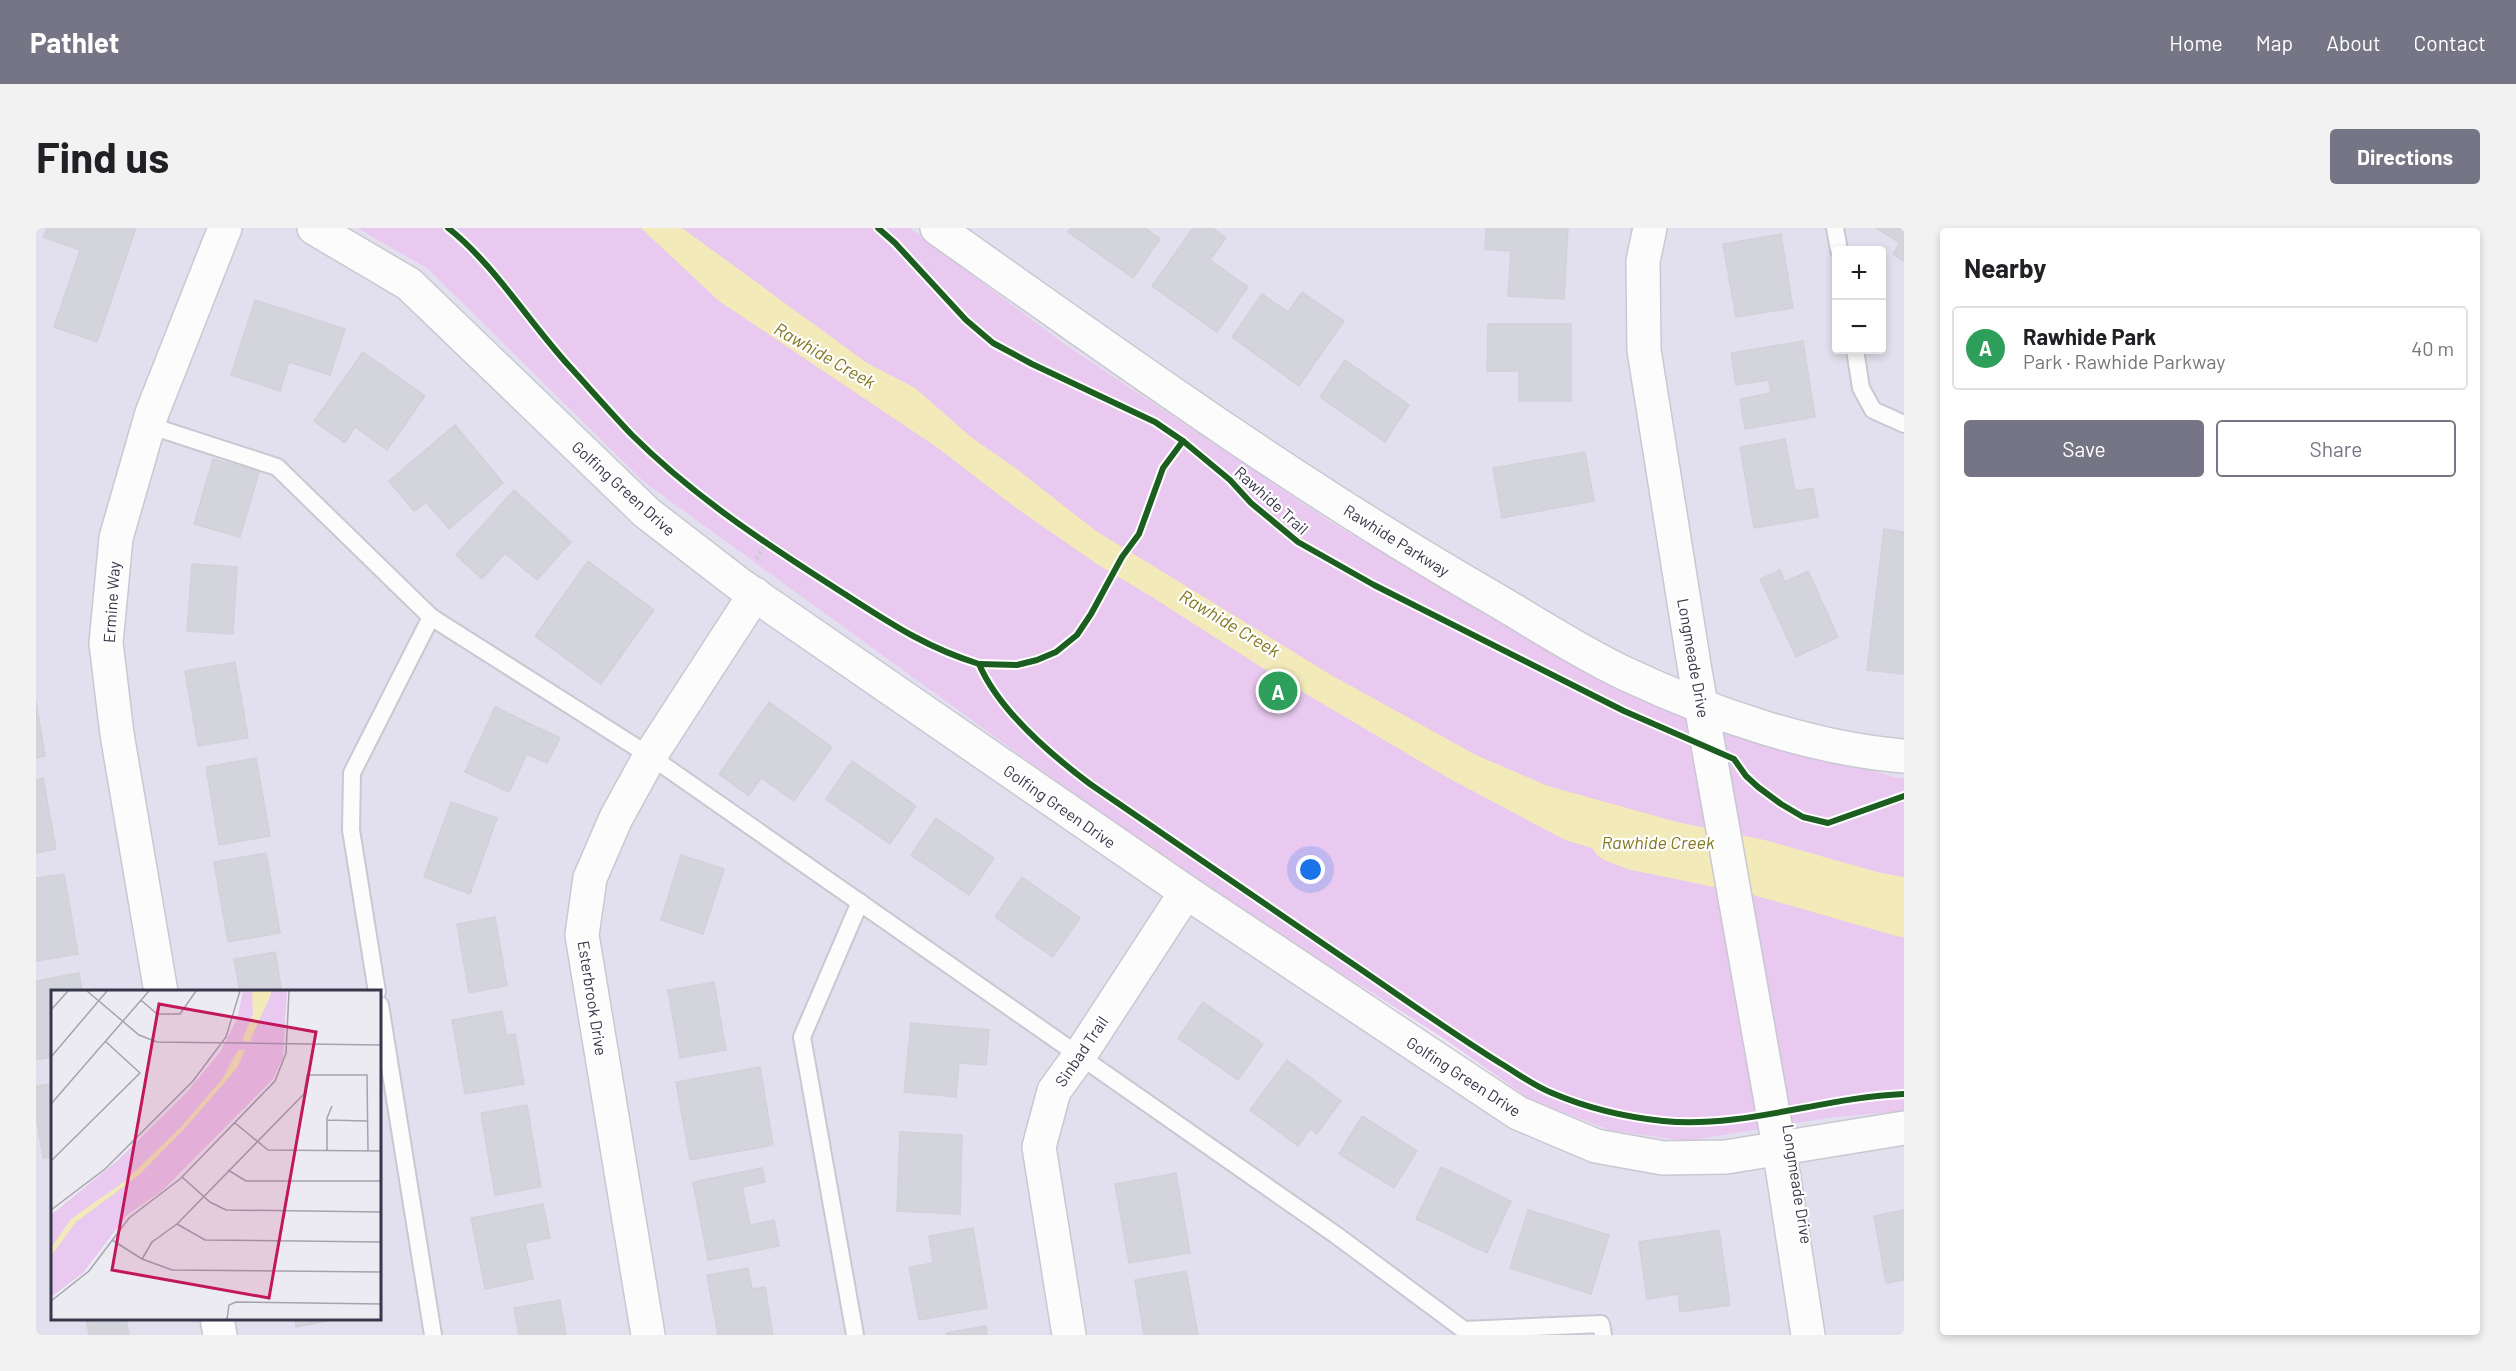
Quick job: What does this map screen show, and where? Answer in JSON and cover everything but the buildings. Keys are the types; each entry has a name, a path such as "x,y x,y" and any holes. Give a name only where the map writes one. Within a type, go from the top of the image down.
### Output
{"street":[{"name":"Ermine Way","path":"161,990 117,734 106,643 116,538 148,425 225,228"},
{"name":"Golfing Green Drive","path":"314,228 409,284 647,513 755,594 1186,892 1518,1113 1596,1146 1663,1158 1726,1157 1904,1128"},
{"name":"Rawhide Parkway","path":"938,228 1209,420 1422,557 1624,673 1727,715 1811,740 1904,756"},
{"name":"Longmeade Drive","path":"1650,228 1643,261 1644,350 1701,705 1779,1147 1808,1335"},
{"name":"Esterbrook Drive","path":"648,1335 582,935 590,878 616,818 650,756 755,594"},
{"name":"Sinbad Trail","path":"1069,1335 1039,1147 1054,1091 1186,892"},
{"path":"217,1320 220,1335"}],"lane":[{"path":"1835,228 1838,246"},
{"path":"1856,354 1861,388 1873,410 1904,424"},
{"path":"148,425 277,467 431,617 650,756 1336,1235 1464,1330 1601,1324 1603,1335"},
{"path":"377,990 351,830 352,773 431,617"},
{"path":"855,1335 802,1037 860,902"},
{"path":"381,1011 433,1335"}],"path":[{"path":"448,228 466,242 548,343 633,436 706,499 795,563 915,639 979,664 1017,665 1037,660 1056,652 1077,635 1122,557 1139,534 1163,468 1183,441"},
{"path":"1173,435 1190,447"},
{"path":"979,664 987,684 1023,725 1060,762 1090,784"},
{"path":"1178,844 1218,871"},
{"path":"1793,1108 1880,1095 1904,1094"},
{"path":"1583,1106 1664,1121 1707,1122 1746,1118"}],"shaded area":[{"path":"36,228 357,228 428,269 644,482 1437,1040 1531,1100 1827,1118 1904,1111 1904,1335 36,1335"},
{"path":"357,228 910,228 1063,343 1334,524 1598,679 1651,703 1894,777 1904,778 1904,1111 1827,1118 1686,1141 1610,1130 1531,1100 1443,1038 1232,904 1056,781 644,482 428,269"},
{"path":"910,228 1904,228 1904,778 1894,777 1651,703 1598,679 1334,524 1063,343"}],"water":[{"name":"Rawhide Creek","path":"641,228 682,228 867,363 915,388 972,438 1014,467 1096,531 1331,675 1476,755 1548,786 1684,824 1694,874 1670,871 1565,840 1450,779 1269,672 1097,564 1012,505 938,448 719,301"},
{"name":"Rawhide Creek","path":"1755,843 1831,864 1904,877 1904,933 1763,895"}],"waterway":[{"name":"Rawhide Creek","path":"1617,835 1635,842 1761,868 1904,909"}],"cycle path":[{"path":"448,228 481,259 556,351 632,435 706,500 788,557 892,624 942,650 979,664 1012,715 1043,745 1090,784 1441,1025 1532,1083 1565,1098 1606,1111 1663,1121 1693,1122 1723,1121 1874,1096 1904,1094"},
{"name":"Rawhide Trail","path":"878,228 895,243 966,320 993,343 1155,422 1183,441 1230,480 1251,503 1298,542 1374,585 1624,711 1734,759 1746,776 1758,787 1803,817 1828,823 1904,796"},
{"path":"979,664 1017,665 1037,660 1056,652 1077,635 1122,557 1139,534 1163,468 1183,441"}],"place":[{"name":"Rawhide Park","path":"1278,691"}]}
